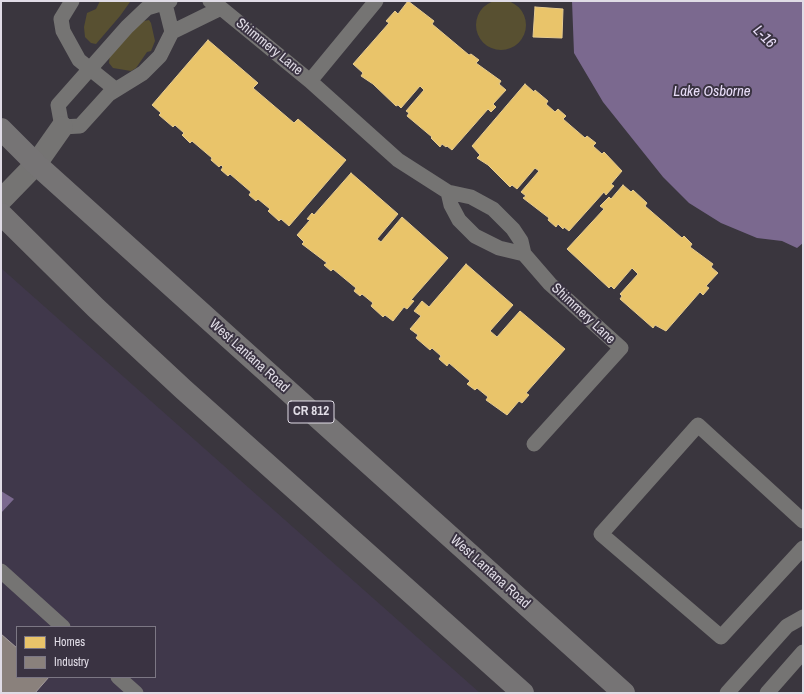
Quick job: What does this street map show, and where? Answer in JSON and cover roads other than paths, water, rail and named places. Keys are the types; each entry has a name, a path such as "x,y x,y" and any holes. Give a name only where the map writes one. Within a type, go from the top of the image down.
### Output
{"main road":[{"name":"West Lantana Road","path":"1,129 36,164 624,693"},
{"path":"1,214 96,308 505,685 523,693"}],"street":[{"path":"1,200 36,164 62,127"}],"lane":[{"path":"72,1 61,19 63,31 80,60 115,89"},
{"name":"Shimmery Lane","path":"310,81 376,1"},
{"path":"166,2 172,32 160,56 143,72 115,89 80,126 62,127 58,105 89,69 146,8 166,2"},
{"name":"Shimmery Lane","path":"172,32 218,3 310,81 398,160 448,192 471,197 493,208 513,229 521,241 524,254 550,284 621,348 534,444"},
{"path":"448,192 451,205 459,220 475,236 499,248 524,254"},
{"path":"803,521 698,425 601,534 720,637 803,548"},
{"path":"1,572 62,626"},
{"path":"727,693 787,626 803,618"},
{"path":"767,693 803,652"},
{"path":"119,678 136,693"}],"water":[{"name":"Lake Osborne","path":"572,1 803,1 803,243 797,248 782,241 757,238 721,223 689,203 663,177 603,102 574,53"},
{"path":"1,491 14,499 1,513"}],"water label":[{"name":"L-16","path":"764,37"}]}
